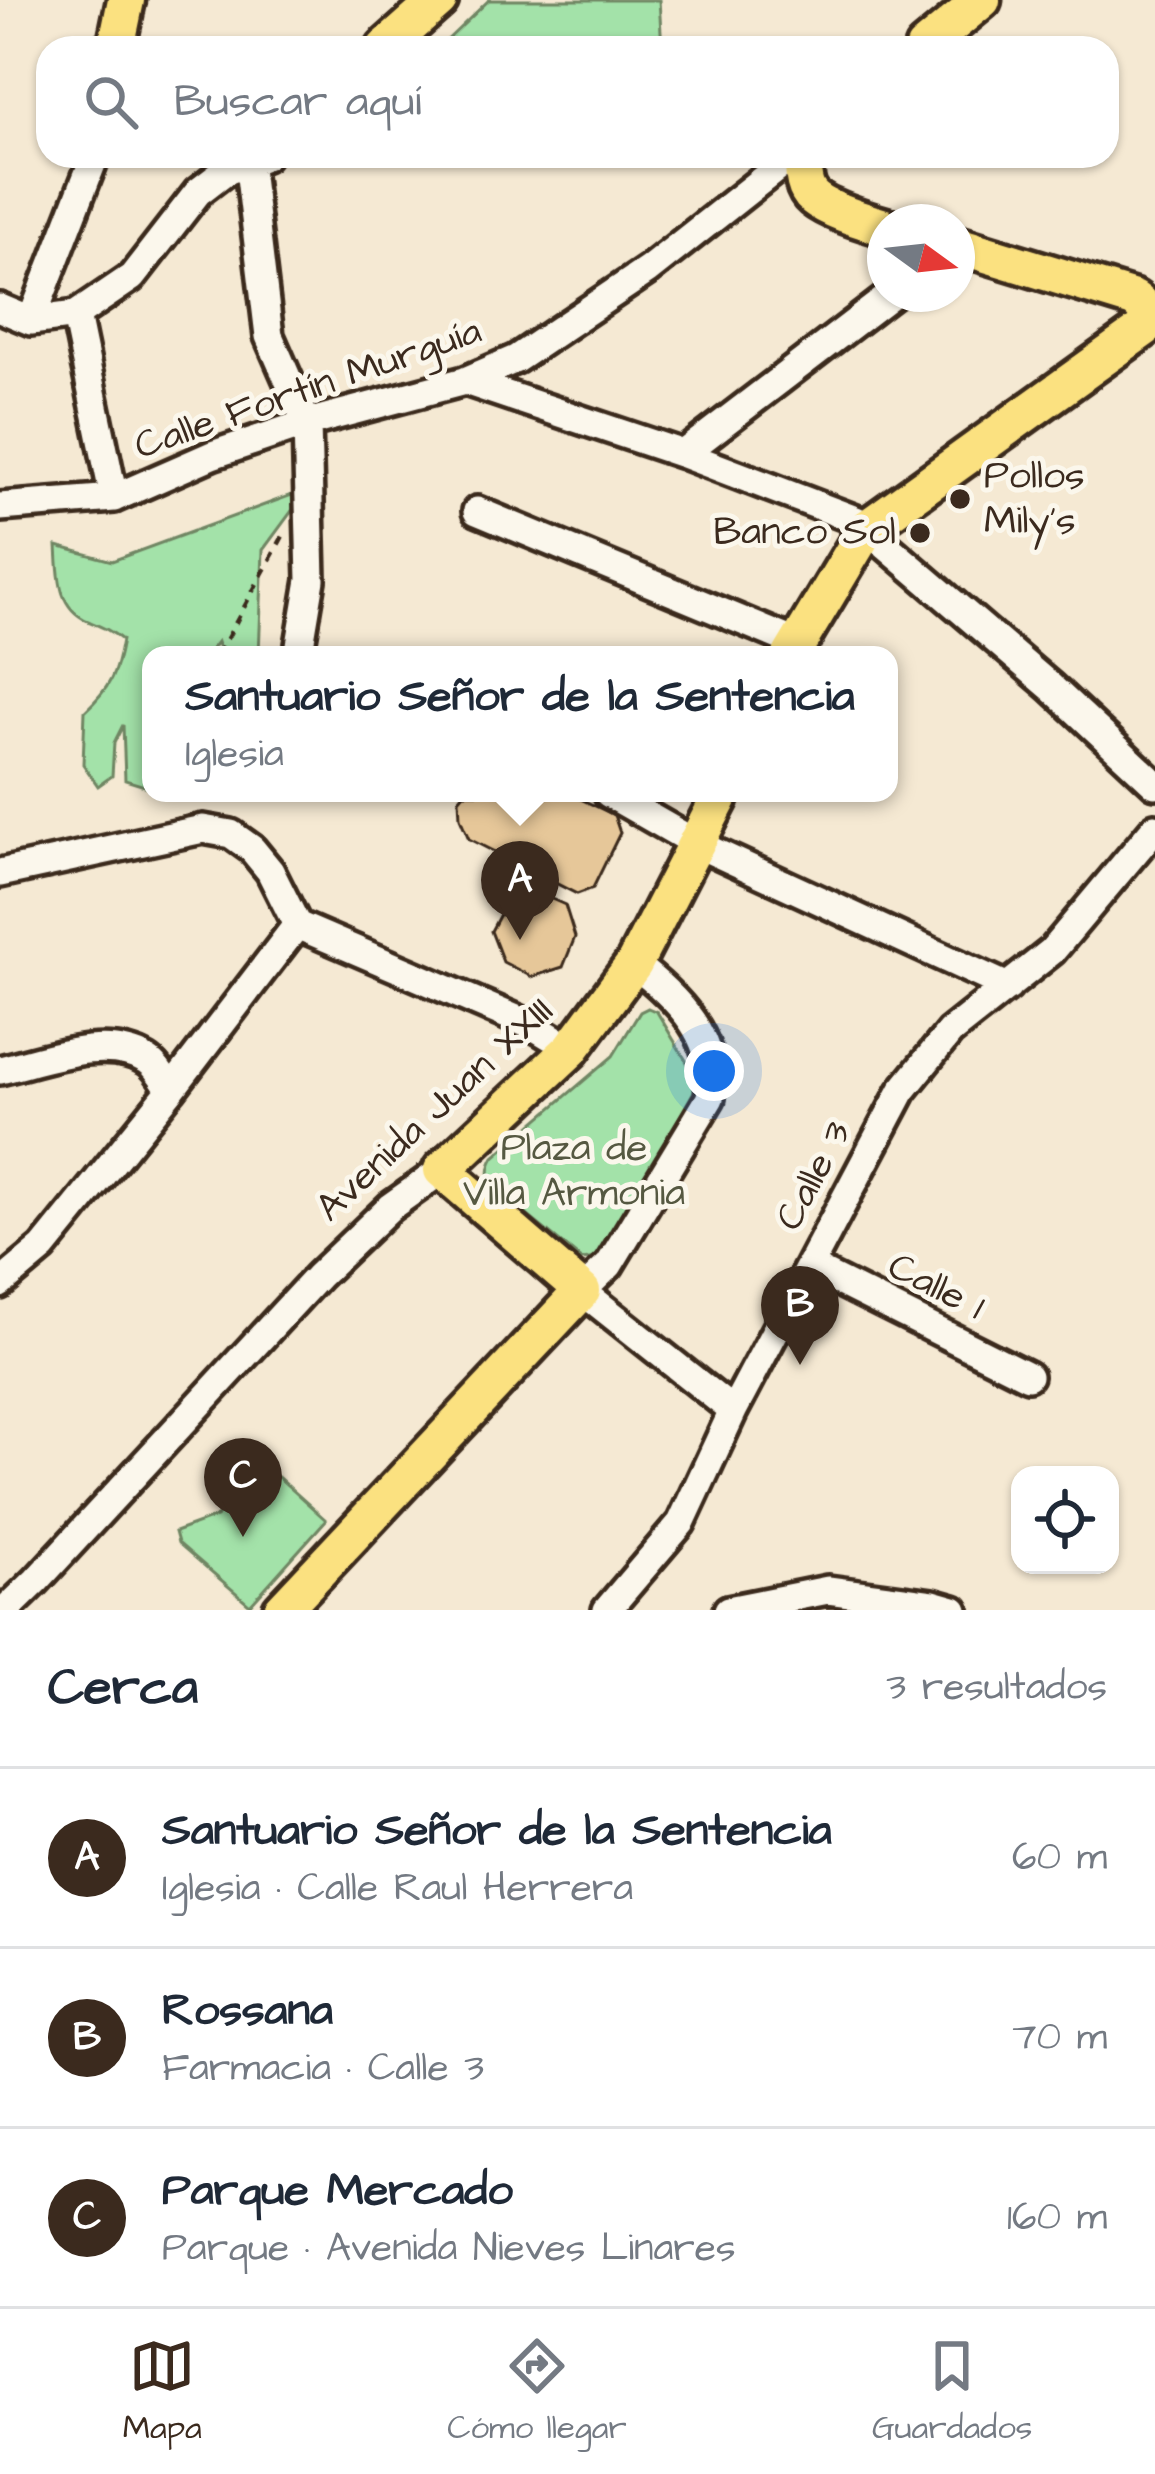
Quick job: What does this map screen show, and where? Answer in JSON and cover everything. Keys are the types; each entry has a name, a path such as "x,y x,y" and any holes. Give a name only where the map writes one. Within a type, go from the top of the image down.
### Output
{"main road":[{"path":"118,36 126,0"},
{"path":"398,36 439,0"},
{"path":"938,36 982,0"},
{"path":"803,168 812,196 867,222"},
{"path":"796,646 867,528 1150,317 1134,299 975,250"},
{"name":"Avenida Juan XXIII","path":"442,1170 571,1049 634,964 718,802"},
{"path":"282,1610 582,1291 442,1170"}],"street":[{"path":"31,321 90,168"},
{"path":"0,308 31,321 76,315 132,278 198,192 233,168"},
{"path":"257,168 269,336 308,423 311,580 302,646"},
{"name":"Calle Fortín Murguía","path":"0,507 114,498 212,454 465,381 516,359 648,270 777,168"},
{"path":"683,454 868,312"},
{"path":"76,315 114,498"},
{"path":"465,381 683,454 856,520 1052,687 1155,784"},
{"path":"477,511 787,646"},
{"path":"624,802 697,844 1008,987"},
{"name":"Calle 3","path":"612,1608 680,1523 733,1411 902,1091 950,1032 1052,951 1155,828"},
{"path":"0,873 203,829 231,834 252,849 269,871 297,925 535,1028 571,1049"},
{"path":"0,1283 43,1248 297,925"},
{"path":"634,964 668,991 708,1049 713,1074 710,1099 609,1265 582,1291 733,1411"},
{"path":"0,1070 73,1053 118,1049 151,1062 171,1090"},
{"name":"Avenida Juan XXIII","path":"6,1610 318,1276 390,1207 442,1170"},
{"name":"Calle 1","path":"810,1267 1018,1371"},
{"path":"728,1610 828,1590 955,1610"}],"path":[{"path":"223,646 308,488"}],"green space":[{"path":"489,0 659,0 661,36 452,36"},
{"path":"308,489 263,550 259,646 218,646 217,642 214,646 142,646 142,785 125,780 123,725 114,743 112,776 98,786 83,764 85,711 111,679 122,640 70,608 62,590 57,546 112,561"},
{"name":"Plaza de Villa Armonia","path":"648,1008 657,1012 694,1074 694,1091 604,1253 582,1260 495,1189 490,1165 613,1056 640,1012"},
{"path":"278,1477 326,1520 250,1605 178,1543 175,1532 216,1517 247,1490"}],"building":[{"path":"459,802 587,802 614,815 620,833 593,888 577,894 469,839"},
{"path":"538,893 565,905 575,937 563,967 532,977 503,962 491,931 507,901"}],"place":[{"name":"Pollos Mily's","path":"960,499"},
{"name":"Banco Sol","path":"920,533"},
{"name":"Santuario Señor de la Sentencia","path":"520,940"},
{"name":"Rossana","path":"800,1365"},
{"name":"Parque Mercado","path":"243,1537"}]}
